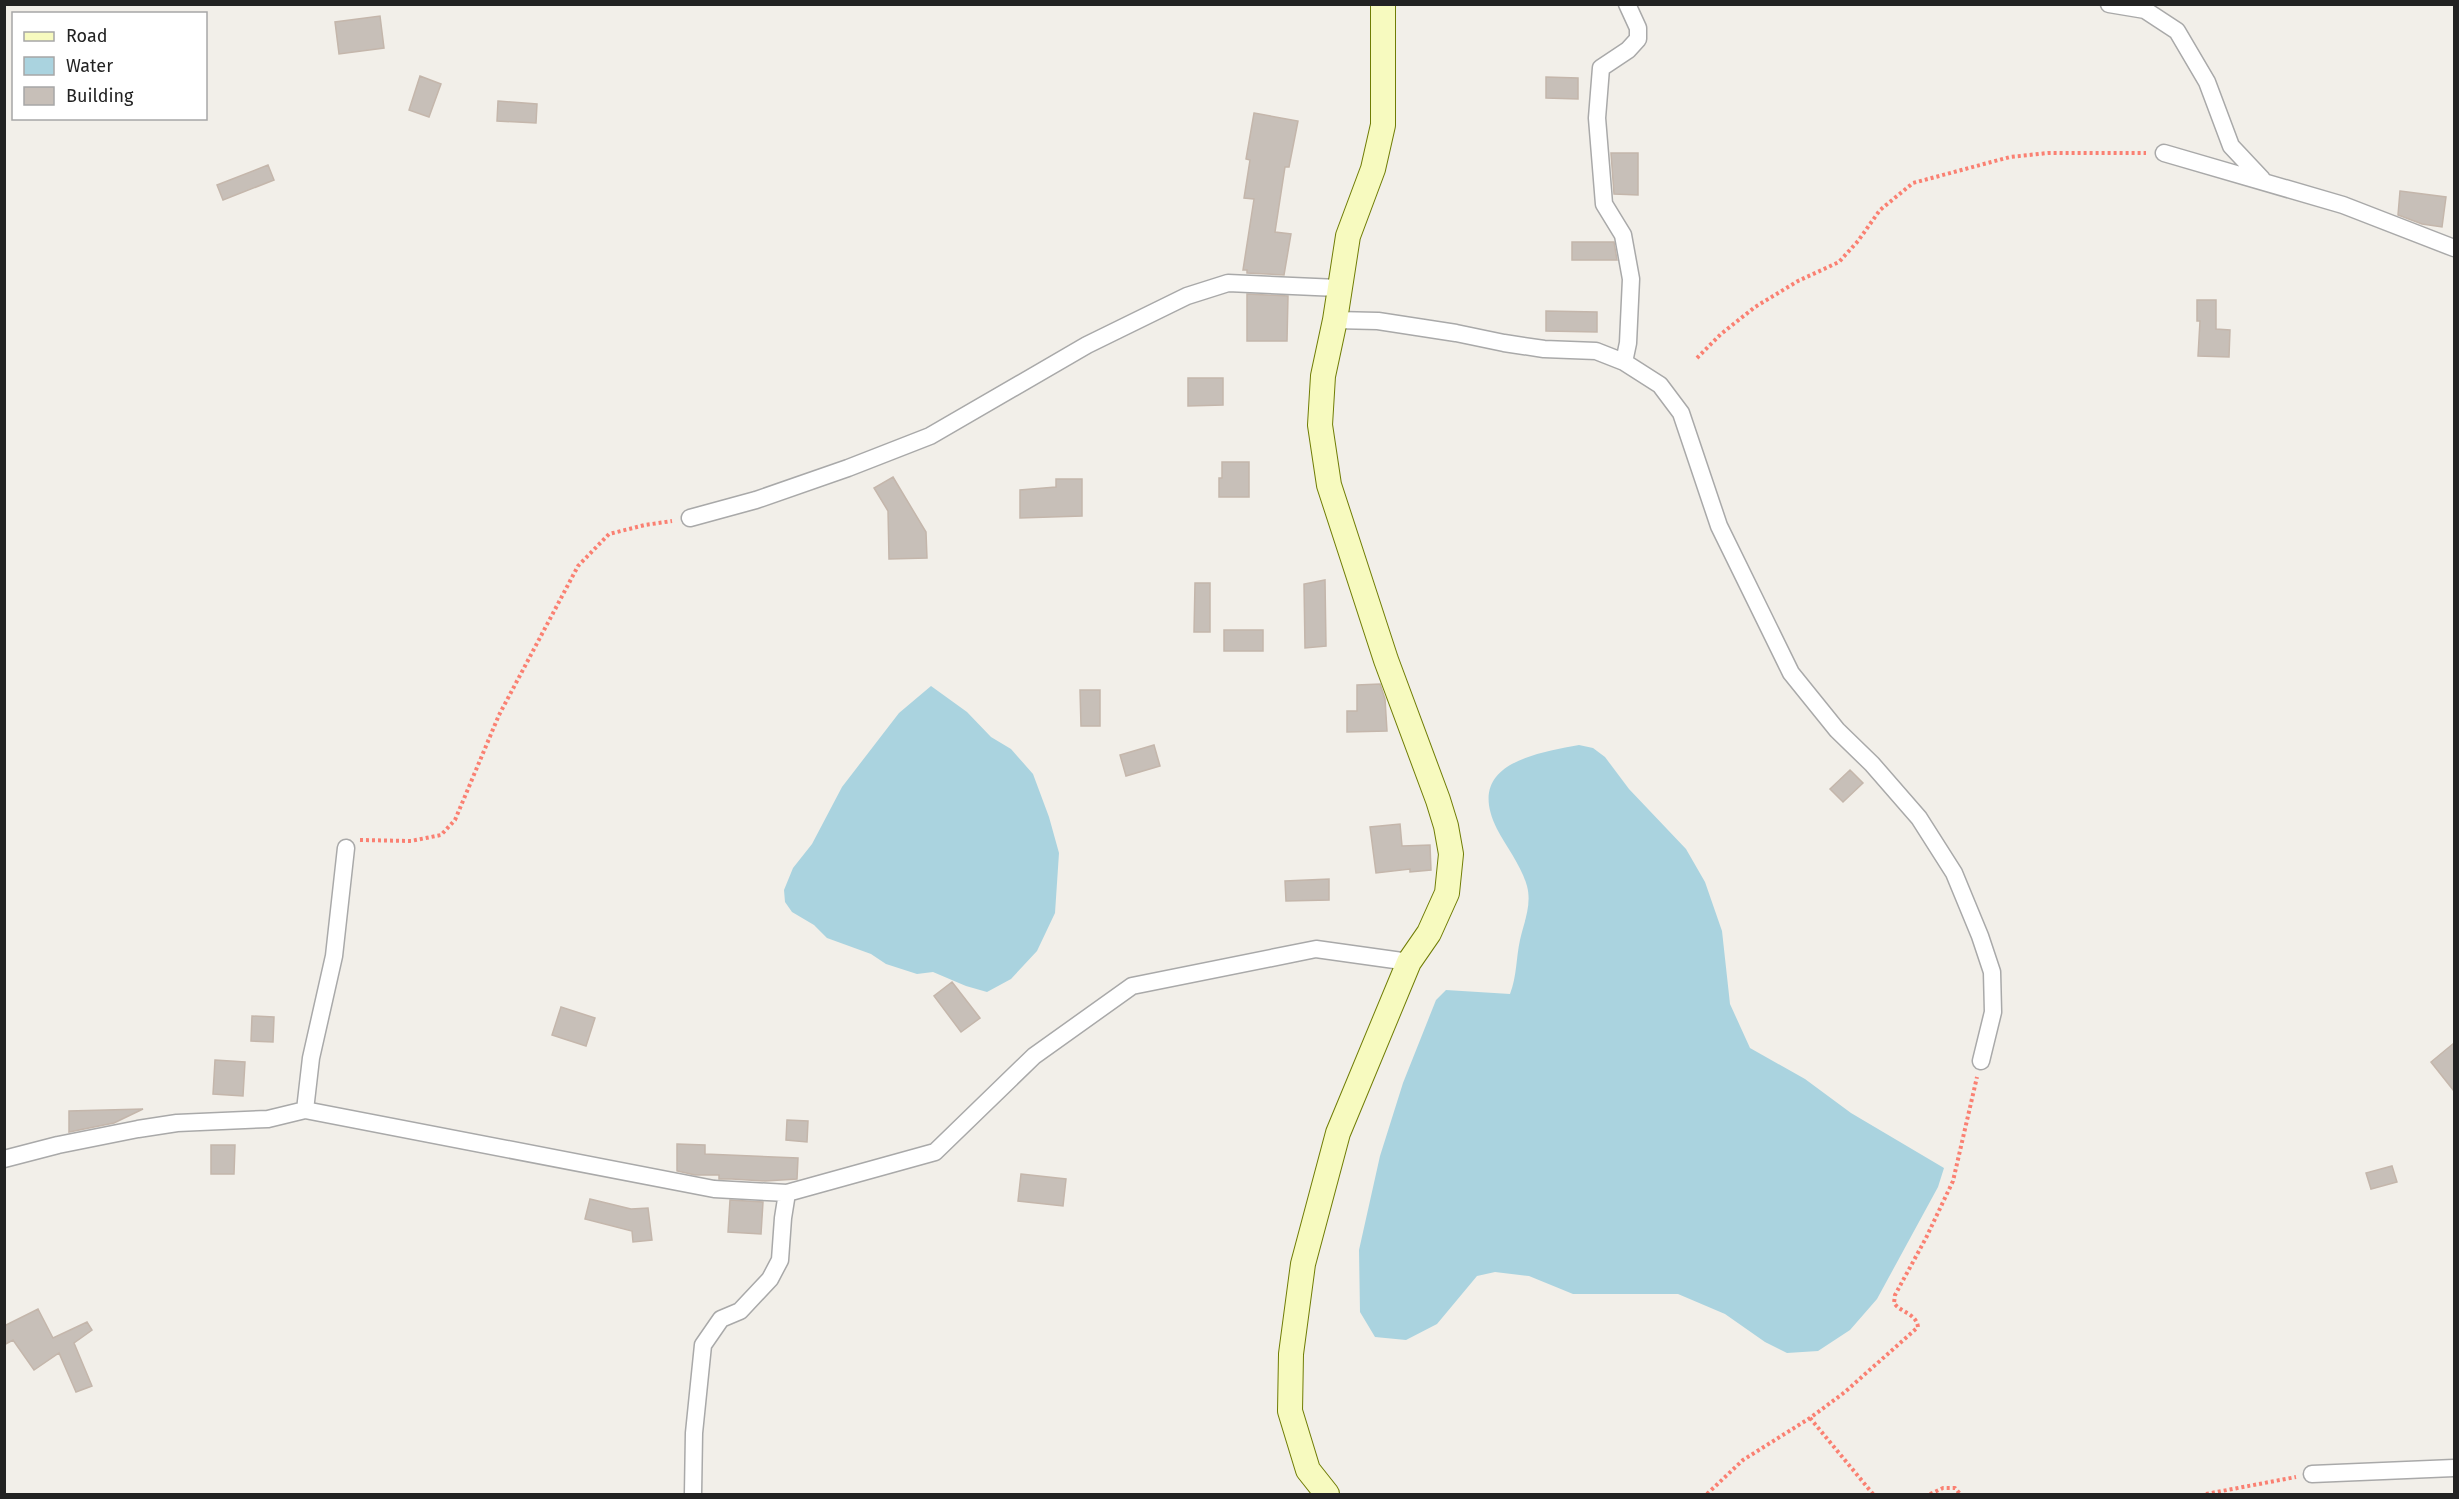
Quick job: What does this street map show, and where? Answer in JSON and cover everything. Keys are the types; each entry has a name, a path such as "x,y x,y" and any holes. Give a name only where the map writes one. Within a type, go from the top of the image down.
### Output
{"street":[{"path":"1327,1494 1308,1470 1290,1411 1291,1354 1303,1264 1338,1133 1409,962 1430,933 1447,893 1451,854 1438,800 1386,660 1329,485 1320,425 1323,376 1335,321 1338,288 1348,236 1373,169 1383,125 1383,4"},
{"path":"1624,362 1628,342 1631,279 1623,236 1604,204 1597,118 1601,68 1628,50 1638,39 1638,28 1627,4"},
{"path":"2109,4 2145,10 2177,32 2207,82 2231,146 2263,180"},
{"path":"2164,153 2343,205 2454,248"},
{"path":"690,518 787,489 930,436 1087,345 1187,296 1228,284 1338,288"},
{"path":"1335,321 1378,321 1456,333 1504,344 1544,349 1596,351 1624,362 1660,385 1681,413 1719,526 1791,673 1837,730 1872,764 1918,818 1954,873 1992,972 1992,1011 1981,1061"},
{"path":"305,1110 311,1058 334,956 346,848"},
{"path":"4,1159 57,1145 138,1129 177,1123 268,1119 305,1110 714,1189 787,1193 935,1152 1034,1056 1132,986 1316,949 1409,962"},
{"path":"693,1494 694,1433 703,1346 722,1319 740,1311 770,1279 780,1260 787,1193"},
{"path":"2312,1474 2454,1468"}],"path":[{"path":"1697,358 1755,307 1798,281 1839,262 1858,241 1880,210 1913,183 2010,157 2048,153 2164,153"},
{"path":"346,848 357,840 411,841 441,835 455,820 499,715 578,566 609,534 645,525 690,518"},
{"path":"1707,1494 1743,1460 1810,1418 1845,1392 1918,1327 1914,1317 1897,1308 1894,1303 1895,1295 1953,1181 1981,1061"},
{"path":"1810,1418 1873,1494"},
{"path":"2206,1494 2312,1474"},
{"path":"1930,1494 1943,1488 1955,1488 1960,1494"}],"water":[{"path":"931,686 967,712 991,737 1011,749 1033,774 1059,853 1055,913 1037,951 1011,979 987,992 933,972 917,974 886,964 871,954 827,938 814,925 792,912 785,902 784,890 793,868 812,844 842,787 899,713"},
{"path":"1579,745 1593,748 1605,757 1629,789 1686,849 1705,882 1722,931 1730,1004 1750,1048 1805,1079 1851,1113 1944,1168 1938,1187 1877,1299 1850,1330 1818,1351 1787,1353 1765,1342 1725,1314 1678,1294 1573,1294 1529,1276 1495,1272 1477,1276 1437,1324 1406,1340 1375,1337 1360,1312 1359,1250 1380,1156 1403,1083 1436,1000 1446,990 1510,994 1514,980 1528,907 1528,893 1521,871 1497,829 1489,807 1490,790 1496,777 1508,766 1541,753"}],"building":[{"path":"380,16 384,48 339,54 335,22"},
{"path":"420,76 441,84 429,117 409,110"},
{"path":"1546,77 1578,78 1578,99 1546,98"},
{"path":"498,101 537,104 536,123 497,121"},
{"path":"1254,113 1298,121 1289,167 1285,167 1275,232 1291,234 1284,275 1247,273 1247,270 1243,270 1254,199 1244,198 1250,160 1246,159"},
{"path":"1611,153 1638,153 1638,195 1614,194"},
{"path":"268,165 274,180 223,200 217,185"},
{"path":"2400,191 2446,197 2442,227 2422,224 2398,215"},
{"path":"1572,242 1614,242 1617,260 1572,260"},
{"path":"1247,294 1288,296 1287,341 1247,341"},
{"path":"2197,300 2216,300 2216,329 2230,330 2229,357 2198,356 2200,321 2197,321"},
{"path":"1546,311 1597,312 1597,332 1546,331"},
{"path":"1188,378 1223,378 1223,405 1188,406"},
{"path":"1222,462 1249,462 1249,497 1219,497"},
{"path":"893,477 926,532 927,558 889,559 888,511 874,488"},
{"path":"1056,479 1082,479 1082,516 1020,518 1020,490 1056,487"},
{"path":"1325,580 1326,646 1305,648 1304,584"},
{"path":"1195,583 1210,583 1210,632 1194,632"},
{"path":"1224,630 1263,630 1263,651 1224,651"},
{"path":"1380,684 1385,699 1387,731 1347,732 1347,711 1357,711 1357,685"},
{"path":"1080,690 1100,690 1100,726 1081,726"},
{"path":"1154,745 1160,766 1126,776 1120,755"},
{"path":"1850,770 1863,783 1843,802 1830,789"},
{"path":"1400,824 1402,846 1430,845 1431,870 1410,872 1410,869 1376,873 1370,827"},
{"path":"1329,879 1329,900 1286,901 1285,881"},
{"path":"952,982 980,1018 961,1032 934,996"},
{"path":"561,1007 595,1018 586,1046 552,1035"},
{"path":"252,1016 274,1017 273,1042 251,1041"},
{"path":"2454,1043 2454,1091 2431,1062"},
{"path":"215,1060 245,1062 243,1096 213,1094"},
{"path":"143,1109 114,1123 69,1132 69,1111"},
{"path":"787,1120 808,1121 807,1142 786,1140"},
{"path":"677,1144 705,1145 705,1154 798,1158 797,1179 765,1181 719,1179 719,1175 695,1175 677,1171"},
{"path":"211,1145 235,1145 234,1174 211,1174"},
{"path":"2392,1166 2397,1182 2371,1189 2366,1173"},
{"path":"1021,1174 1066,1179 1063,1206 1018,1201"},
{"path":"590,1199 631,1209 648,1208 652,1240 633,1242 632,1231 585,1219"},
{"path":"730,1200 763,1202 761,1234 728,1232"},
{"path":"38,1309 53,1338 87,1322 92,1330 74,1343 92,1386 76,1392 59,1353 34,1370 13,1340 4,1345 4,1326"}]}
